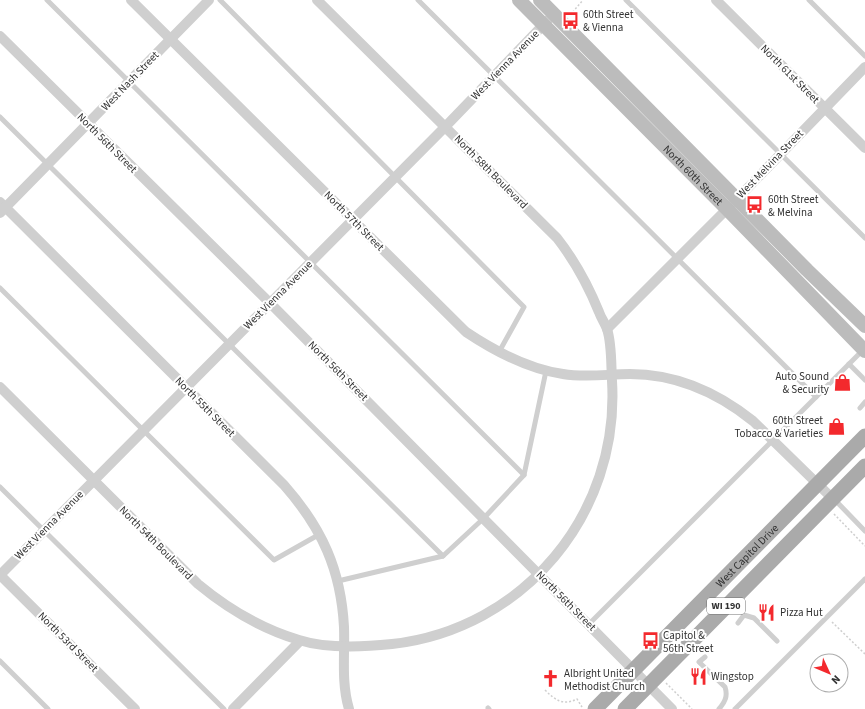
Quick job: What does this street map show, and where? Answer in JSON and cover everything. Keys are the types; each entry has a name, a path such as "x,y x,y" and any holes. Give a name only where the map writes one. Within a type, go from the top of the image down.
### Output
{"main road":[{"name":"North 60th Street","path":"520,0 544,25 732,204 865,326"},
{"name":"North 60th Street","path":"540,0 732,204 864,349"},
{"name":"West Capitol Drive","path":"588,708 634,670 865,436"},
{"name":"West Capitol Drive","path":"624,709 865,466"},
{"path":"726,576 741,591"}],"street":[{"name":"North 57th Street","path":"131,0 453,320 471,336 499,352 527,365 546,371 577,376 646,375 680,381 712,393 739,410 773,440 833,499"},
{"name":"West Nash Street","path":"2,208 48,165 209,0"},
{"name":"North 58th Boulevard","path":"317,0 557,238 573,258 587,282 607,329 612,376"},
{"name":"North 61st Street","path":"716,0 865,148"},
{"name":"West Vienna Avenue","path":"0,575 445,127 554,14"},
{"name":"North 56th Street","path":"0,36 270,303 672,709"},
{"name":"West Melvina Street","path":"607,329 732,204 865,67"},
{"name":"North 55th Street","path":"2,208 284,485 307,513 320,534 334,564 338,581 342,603 344,683 349,709"},
{"path":"343,647 408,642 447,632 495,609 528,586 540,574 573,532 597,484 608,446 611,427 612,376"},
{"name":"North 54th Boulevard","path":"0,387 180,567 212,596 250,619 300,641 343,647"},
{"name":"North 53rd Street","path":"0,575 135,709"},
{"path":"233,709 300,641"}],"lane":[{"path":"47,0 524,475"},
{"path":"220,0 524,307 499,352"},
{"path":"418,0 816,397"},
{"path":"626,0 865,238"},
{"path":"809,0 865,56"},
{"path":"0,117 228,345 443,556"},
{"path":"0,288 274,560 320,534"},
{"path":"589,624 864,349"},
{"path":"850,364 865,380"},
{"path":"338,581 443,556 484,518 524,475 546,371"},
{"path":"860,408 865,402"},
{"path":"0,487 224,709"},
{"path":"833,499 865,530"},
{"path":"735,709 865,579"},
{"path":"738,623 744,615 751,616 777,641"},
{"path":"705,657 699,662 724,687 726,692 725,701 719,709"},
{"path":"0,661 48,709"}],"path":[{"path":"569,16 584,0"},
{"path":"834,514 865,546"},
{"path":"827,617 865,654"},
{"path":"666,683 692,709"},
{"path":"545,690 558,701 565,703 577,699 588,708"}],"place":[{"name":"60th Street & Vienna","path":"570,20"},
{"name":"60th Street & Melvina","path":"755,205"},
{"name":"Auto Sound & Security","path":"842,382"},
{"name":"60th Street Tobacco & Varieties","path":"836,426"},
{"name":"Pizza Hut","path":"767,612"},
{"name":"Capitol & 56th Street","path":"650,641"},
{"name":"Wingstop","path":"698,676"},
{"name":"Albright United Methodist Church","path":"551,679"}]}
